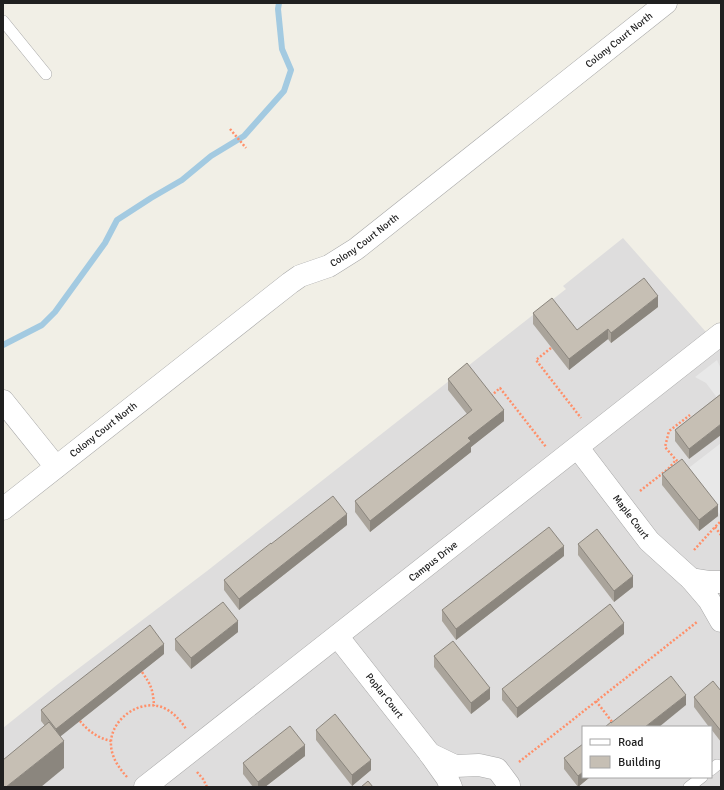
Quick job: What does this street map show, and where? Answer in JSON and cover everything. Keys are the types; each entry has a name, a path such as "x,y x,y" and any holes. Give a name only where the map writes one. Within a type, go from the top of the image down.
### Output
{"street":[{"name":"Colony Court North","path":"3,509 290,283 300,276 329,266 356,249 666,3"},
{"name":"Campus Drive","path":"136,783 338,637 721,334"},
{"path":"3,401 56,467"},
{"name":"Maple Court","path":"578,448 649,541 691,579 709,600 712,619"},
{"path":"691,579 721,582"},
{"name":"Poplar Court","path":"338,637 430,754 447,778 450,787"},
{"name":"Poplar Court","path":"430,754 455,766 479,764 497,769 509,787"}],"lane":[{"path":"3,21 46,74"},
{"path":"689,787 701,778"}],"path":[{"path":"230,130 246,148"},
{"path":"551,348 536,360 584,421"},
{"path":"487,398 500,388 547,449"},
{"path":"682,464 676,460 665,447 669,431 690,415"},
{"path":"640,490 676,460"},
{"path":"694,550 721,521"},
{"path":"714,527 721,535"},
{"path":"515,765 596,701 712,619"},
{"path":"142,672 154,695 154,706"},
{"path":"596,701 615,726"},
{"path":"136,783 115,761 112,751 111,741 118,722 133,710 143,706 154,706 166,709 188,730"},
{"path":"80,720 84,726 93,733 103,739 111,741"},
{"path":"194,768 203,779 207,787"}],"shaded area":[{"path":"623,238 721,349 721,787 3,787 3,728 58,684 207,571 566,289 563,286"},
{"path":"717,360 721,369 721,403 706,383 695,377"},
{"path":"721,443 721,516 686,470"}],"building":[{"path":"644,278 658,296 611,333 608,329 569,359 533,313 552,298 577,330"},
{"path":"467,363 504,410 468,438 471,441 370,521 355,501 472,410 448,379"},
{"path":"721,394 721,424 689,449 675,430"},
{"path":"682,459 718,505 699,520 662,474"},
{"path":"333,496 347,514 239,599 224,580"},
{"path":"549,527 564,546 456,629 442,610"},
{"path":"597,529 633,576 614,591 578,544"},
{"path":"223,602 238,621 191,658 175,639"},
{"path":"610,604 624,623 517,708 502,689"},
{"path":"150,625 164,644 56,729 41,710"},
{"path":"453,641 490,688 471,703 434,656"},
{"path":"671,676 686,695 646,726 606,726"},
{"path":"713,681 721,691 721,731 694,697"},
{"path":"335,714 371,760 352,775 316,730"},
{"path":"49,722 64,741 6,787 3,787 3,760"},
{"path":"290,726 305,745 258,782 243,763"},
{"path":"582,745 582,773 578,776 564,758"},
{"path":"368,781 373,787 361,787"}],"waterway":[{"path":"3,345 42,325 55,312 105,243 117,220 182,180 211,156 244,136 284,91 291,70 282,49 278,9 279,3"}]}
